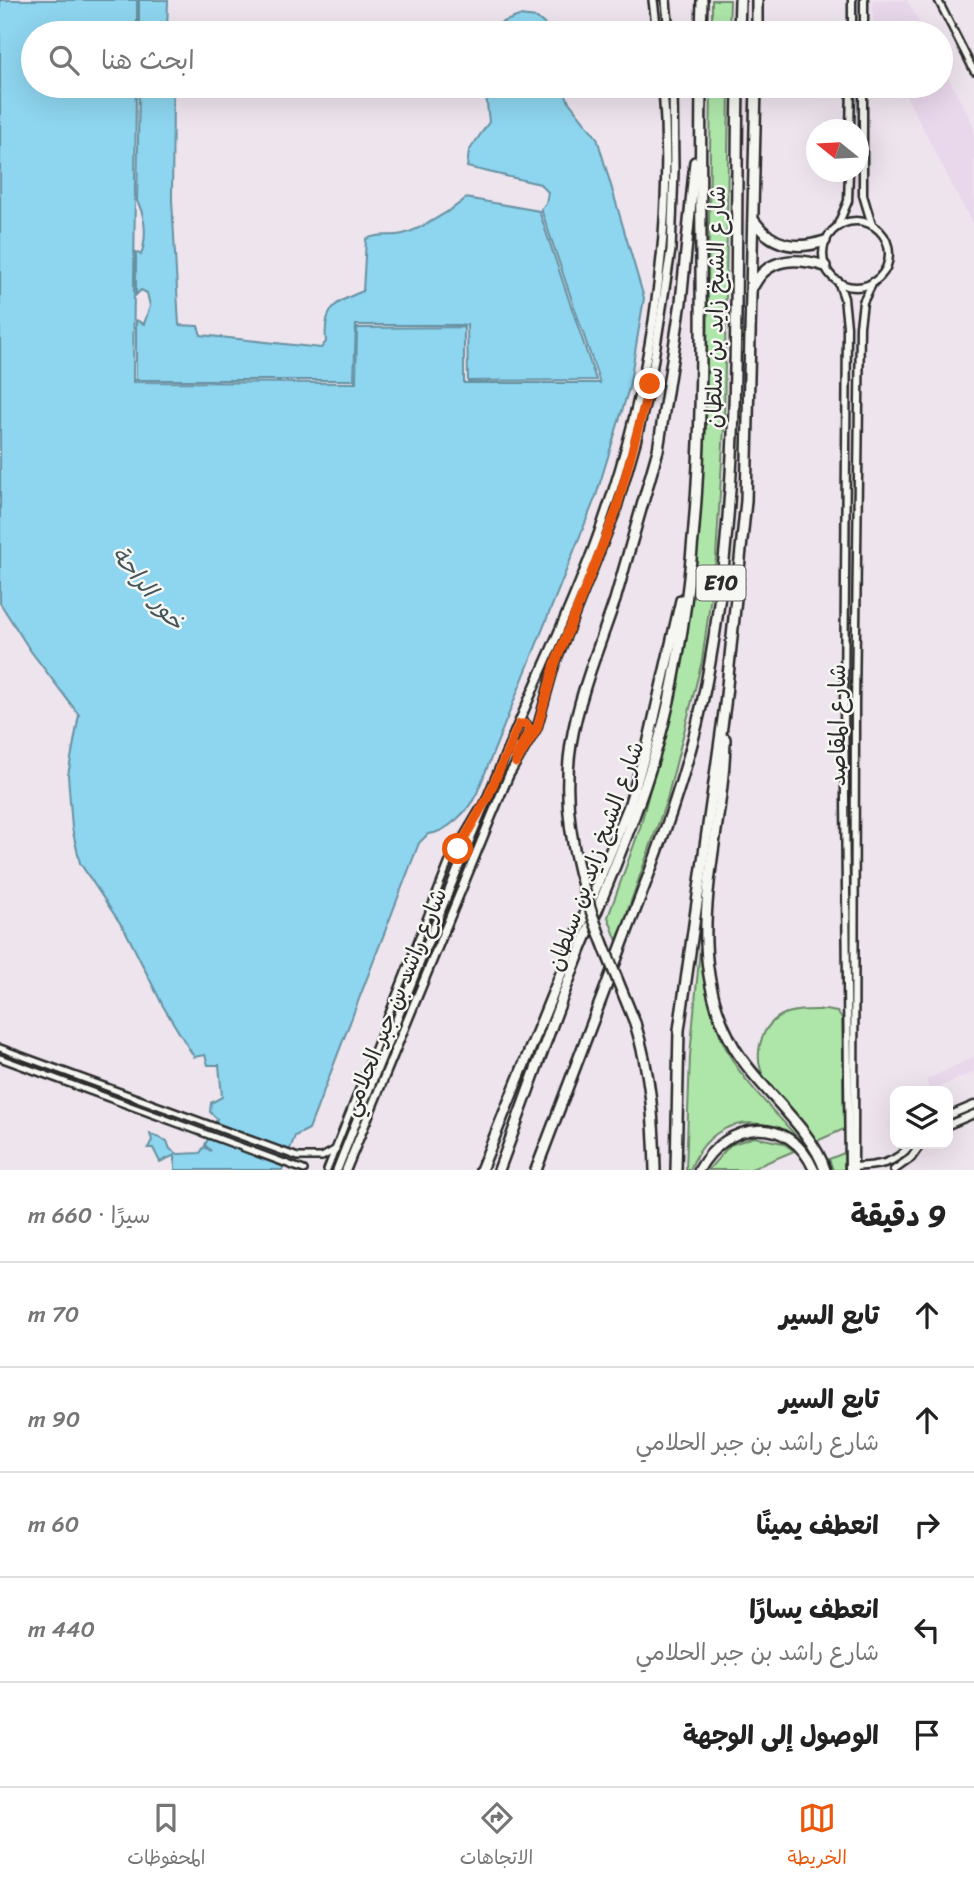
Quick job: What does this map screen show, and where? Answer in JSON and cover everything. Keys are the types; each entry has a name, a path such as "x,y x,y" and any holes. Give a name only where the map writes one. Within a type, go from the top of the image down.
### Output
{"highway":[{"path":"701,21 702,0"},
{"path":"739,21 740,0"},
{"path":"757,0 757,21"},
{"name":"شارع الشيخ زايد بن سلطان","path":"499,1170 556,1014 645,788 668,702 693,551 699,430 701,98"},
{"name":"شارع الشيخ زايد بن سلطان","path":"536,1170 663,838 694,736 706,684 727,531 735,337 738,98"},
{"path":"676,1170 679,1030 725,705 747,501 754,287 756,98"},
{"path":"655,1170 653,1103 648,1066 635,1023 583,895 573,853 570,818 571,745 581,701 615,600 658,450 681,302 700,118"},
{"path":"755,222 773,239 788,246 804,247 825,242"},
{"path":"754,287 764,271 775,264 799,260 825,266"},
{"path":"481,1170 629,806 653,723 693,551"},
{"path":"725,705 725,752 705,925 712,995 721,1023 741,1058 809,1141 824,1167"},
{"path":"699,1170 713,1150 726,1138 754,1129 787,1136 799,1146 813,1169"}],"main road":[{"path":"653,0 656,21"},
{"path":"666,0 668,21"},
{"name":"شارع راشد بن جبر الحلامي","path":"337,1170 488,797 593,547 637,402 655,310 667,171 664,98"},
{"name":"شارع راشد بن جبر الحلامي","path":"346,1170 516,763 537,729 555,664 616,511 650,384 671,250 673,98"},
{"path":"516,763 516,756 530,729 526,724 519,724"},
{"path":"452,886 460,853 456,847"}],"street":[{"path":"852,0 852,21"},
{"path":"864,0 864,21"},
{"path":"938,0 949,21"},
{"path":"953,30 974,71"},
{"path":"850,119 851,98"},
{"path":"849,182 848,201 837,227 825,242 825,266 838,281 859,287 873,282 885,270 889,253 884,237 872,225 863,195 863,98"},
{"path":"837,227 858,221 872,225"},
{"name":"شارع المقاصد","path":"838,281 846,307 847,326 844,718 852,1169"},
{"name":"شارع المقاصد","path":"851,1097 860,326 863,302 873,282"},
{"path":"327,1170 456,847 488,797"},
{"path":"0,1048 298,1157 322,1157 336,1149"},
{"path":"0,1058 304,1170"},
{"path":"953,1114 974,1105"},
{"path":"953,1123 974,1114"},
{"path":"852,1169 888,1163 905,1149"},
{"path":"894,1170 911,1158 917,1149"}],"shaded area":[{"path":"873,0 907,0 918,21 874,21"},
{"path":"953,87 974,127 974,227 907,98 953,98"},
{"path":"974,1057 974,1072 942,1086 928,1086 926,1080"}],"green space":[{"path":"712,0 730,0 729,21 712,21"},
{"path":"711,98 729,98 724,428 716,558 702,661 667,799 617,941 608,917 640,828 683,661 696,562 706,428"},
{"path":"700,948 716,1024 728,1053 751,1086 803,1144 787,1133 771,1127 755,1123 739,1124 724,1129 710,1139 699,1152 690,1170 686,1170 690,1056"},
{"path":"798,1011 837,1012 842,1018 844,1129 817,1141 767,1082 762,1074 759,1055 767,1028 782,1015"},
{"path":"754,1137 783,1143 794,1151 749,1170 708,1170 730,1145"},
{"path":"844,1153 844,1170 833,1170 829,1159"}],"water":[{"name":"خور الراحة","path":"0,0 137,0 137,21 21,21 21,98 136,98 133,382 356,383 357,328 464,327 464,383 600,383 541,209 546,204 548,192 540,184 467,167 469,151 489,122 486,98 567,98 597,138 644,298 629,388 596,496 477,793 457,819 443,830 428,834 419,843 309,1129 295,1136 282,1170 175,1170 175,1155 160,1162 153,1148 148,1148 152,1140 150,1134 167,1141 170,1149 178,1154 200,1153 204,1147 211,1151 205,1145 217,1119 210,1112 211,1103 222,1097 219,1065 208,1065 205,1055 194,1057 163,1006 126,932 80,863 72,828 68,775 79,715 30,650 0,603"},
{"path":"139,0 168,0 167,21 139,21"},
{"path":"519,16 537,18 541,21 506,21"},
{"path":"139,98 173,98 172,200 179,325 198,326 201,335 321,348 326,342 326,321 332,308 363,291 366,239 410,232 436,219 466,198 539,211 596,380 468,381 467,325 356,325 354,380 136,380 136,320 144,324 150,306 147,293 141,290 136,295 136,252 141,255 145,235 144,221 137,201"}],"route":[{"path":"458,849 456,847 488,797 519,724 526,724 530,729 516,756 516,763 537,729 555,664 616,511 650,384"}]}
